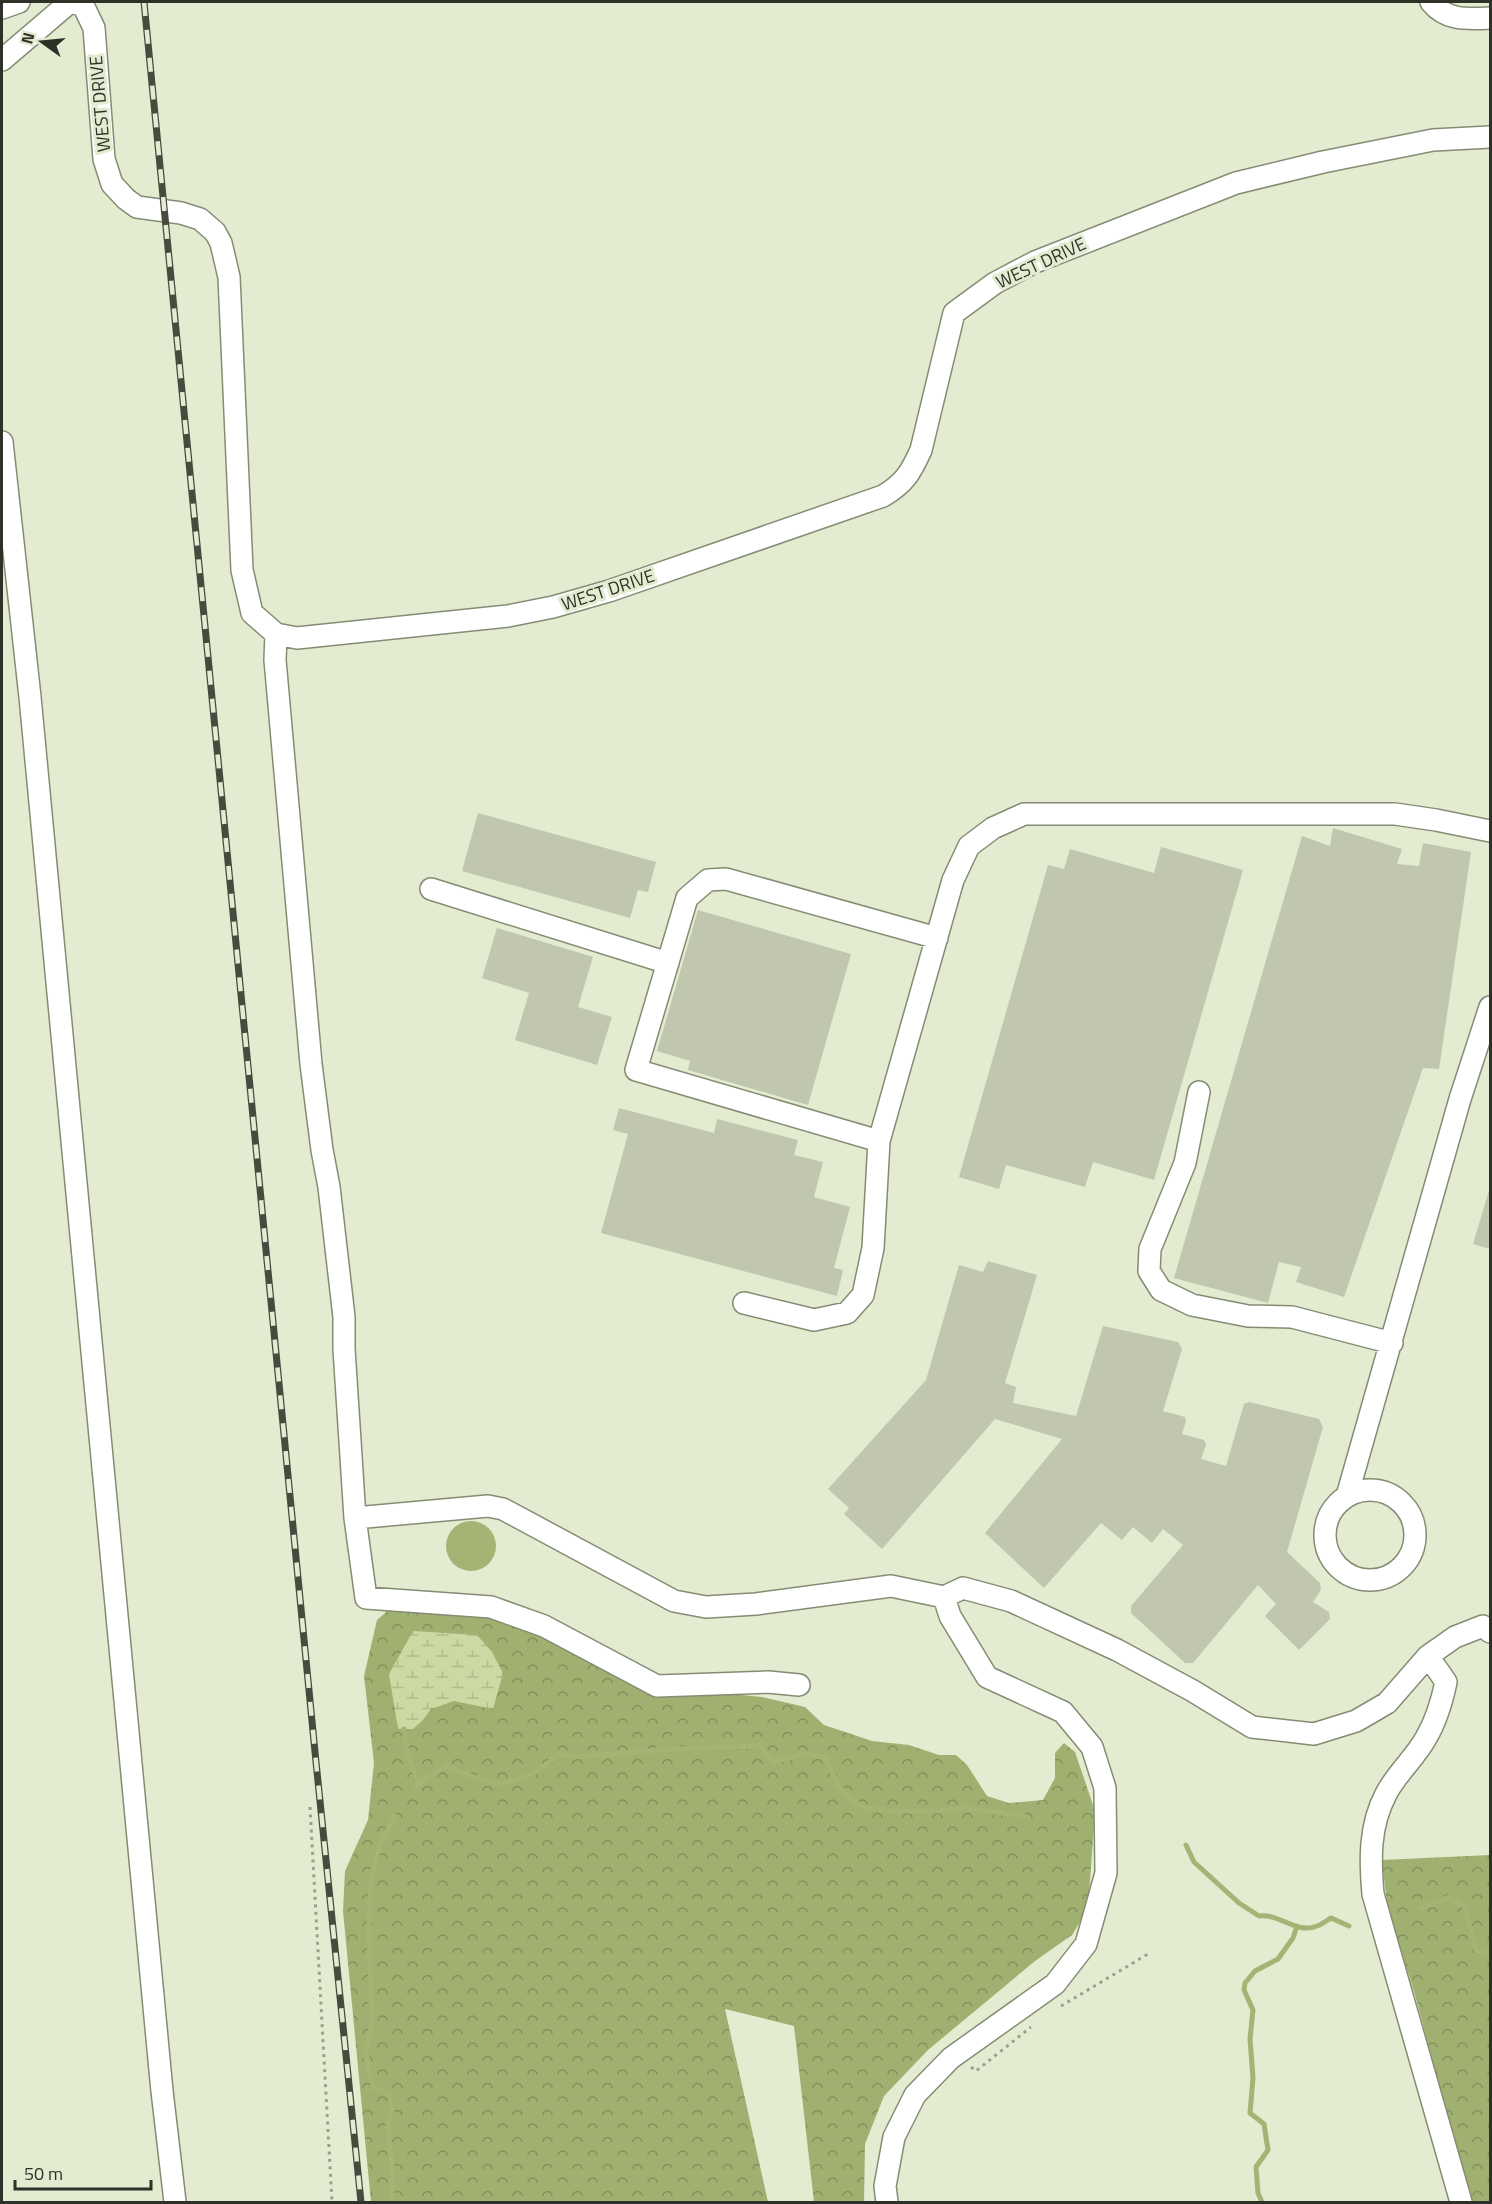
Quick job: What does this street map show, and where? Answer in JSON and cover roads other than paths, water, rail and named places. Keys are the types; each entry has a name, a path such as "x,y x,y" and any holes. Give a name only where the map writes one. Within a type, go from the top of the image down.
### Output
{"street":[{"path":"2,8 18,2"},
{"path":"2,60 73,2"},
{"name":"WEST DRIVE","path":"73,2 84,7 94,28 104,159 112,184 137,207 182,213 200,219 215,232 221,243 229,277 242,570 252,613 276,634 297,638 508,616 553,607 609,591 883,496 899,487 912,470 921,450 954,314 995,283 1035,262 1236,183 1323,162 1433,140 1491,137"},
{"path":"1431,2 1437,9 1452,17 1491,18"},
{"path":"2,442 30,697 174,2202"},
{"path":"276,634 275,660 311,1065 329,1188 344,1317 355,1518 366,1598 491,1607 544,1626 657,1686 768,1682 799,1686"},
{"path":"744,1303 814,1320 847,1313 863,1295 873,1248 879,1141 953,880 969,846 993,828 1024,814 1395,814 1436,819 1491,831"},
{"path":"879,1141 636,1070 687,898 708,880 726,879 937,938"},
{"path":"431,889 668,963"},
{"path":"1347,1496 1368,1490 1389,1494 1406,1508 1412,1517 1415,1528 1413,1550 1402,1568 1393,1575 1372,1581 1350,1577 1341,1571 1328,1554 1325,1543 1326,1521 1338,1503 1347,1496 1460,1100 1491,1007"},
{"path":"1199,1092 1185,1163 1150,1249 1149,1271 1161,1290 1192,1305 1248,1316 1292,1317 1392,1343"},
{"path":"355,1518 488,1506 503,1509 674,1601 706,1607 756,1604 891,1586 944,1597 963,1588 1011,1601 1117,1650 1193,1691 1252,1727 1314,1734 1356,1721 1387,1703 1428,1656 1455,1637 1483,1626 1491,1632"},
{"path":"887,2202 885,2186 894,2138 915,2095 956,2054 1054,1984 1086,1944 1106,1873 1105,1788 1092,1747 1063,1712 987,1677 950,1616 944,1597"},
{"path":"1428,1656 1446,1682 1441,1705 1426,1738 1386,1794 1374,1824 1370,1857 1373,1894 1461,2202"}],"waterway":[{"path":"404,1729 407,1753 419,1784"},
{"path":"416,1787 447,1765 479,1779 499,1783 518,1780 536,1772 557,1754 573,1757 675,1749 760,1746 775,1762 803,1754 825,1757 839,1787 861,1807 891,1811 937,1811 963,1808 1024,1816"},
{"path":"392,2202 388,2125 392,2110 389,2094 374,2088 368,2069 366,2051 372,2024 369,1927 371,1878 379,1847 395,1816"},
{"path":"1186,1845 1194,1862 1239,1903 1259,1916 1273,1917 1307,1928 1321,1925 1331,1918 1349,1926"},
{"path":"1421,1908 1449,1897 1465,1907 1476,1950 1490,1954"},
{"path":"1262,2202 1258,2193 1256,2167 1268,2150 1264,2124 1250,2113 1253,2078 1250,2039 1253,2010 1244,1990 1245,1983 1255,1971 1278,1959 1293,1938 1297,1926"}],"railway":[{"path":"144,2 361,2202"}]}
